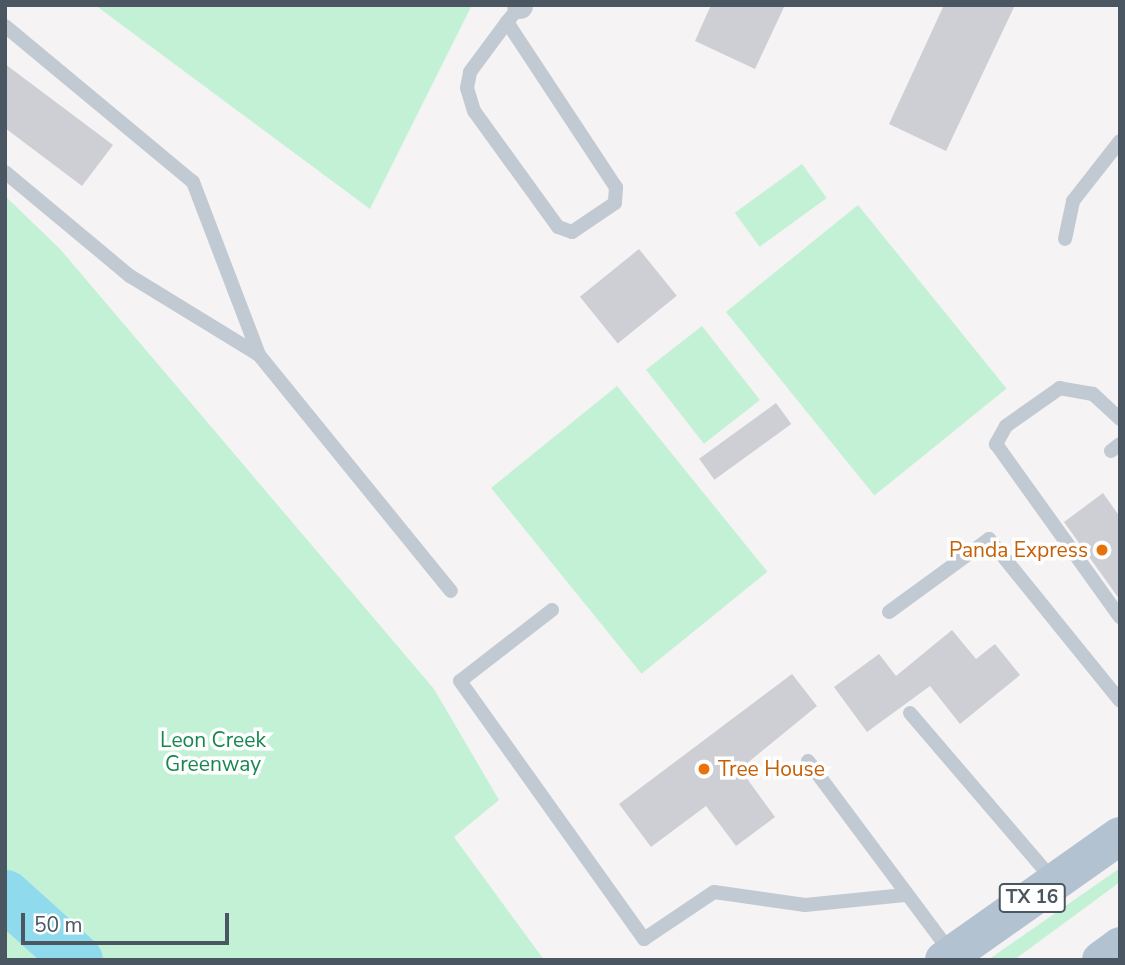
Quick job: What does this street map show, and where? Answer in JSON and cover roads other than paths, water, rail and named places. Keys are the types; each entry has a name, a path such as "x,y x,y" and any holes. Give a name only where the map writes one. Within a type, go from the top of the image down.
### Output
{"main road":[{"name":"TX 16","path":"948,957 1120,836"},
{"path":"1101,960 1120,946"}],"lane":[{"path":"516,11 616,187 615,203 572,232 558,227 474,111 467,89 470,72 516,11"},
{"path":"5,26 193,182 259,355 451,591"},
{"path":"1065,239 1073,201 1120,141"},
{"path":"5,172 130,276 259,355"},
{"path":"1120,419 1093,394 1060,388 1006,426 996,444 1120,617"},
{"path":"889,612 989,539 1120,701"},
{"path":"552,610 460,681 644,939 715,892 806,905 905,895"},
{"path":"910,713 1055,882"},
{"path":"808,761 948,957"}],"waterway":[{"path":"5,895 77,960"}],"place":[{"name":"Panda Express","path":"1102,550"},
{"name":"Tree House","path":"704,769"}],"park label":[{"name":"Leon Creek Greenway","path":"213,752"}]}
